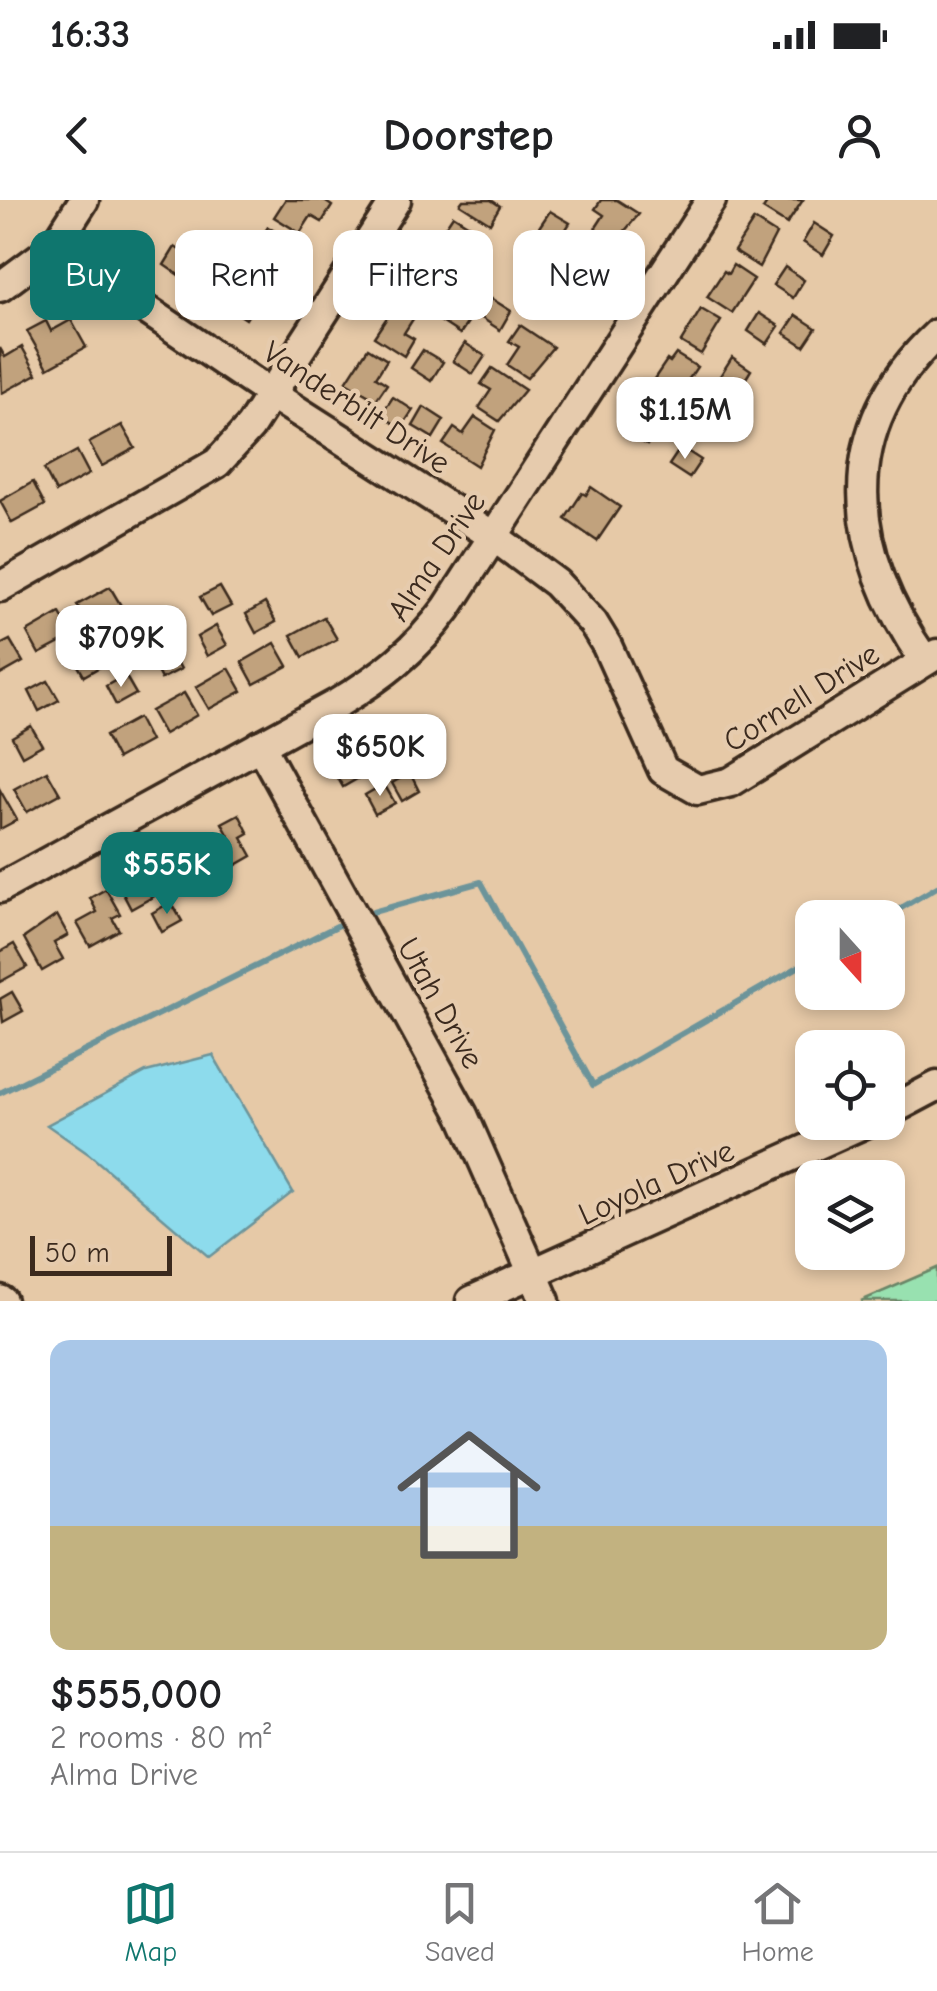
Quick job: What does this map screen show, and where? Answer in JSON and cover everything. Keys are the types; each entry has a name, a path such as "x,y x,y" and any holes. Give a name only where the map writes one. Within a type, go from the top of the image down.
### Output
{"street":[{"path":"65,230 84,200"},
{"path":"0,587 217,463 250,427 396,200"},
{"name":"Alma Drive","path":"0,888 383,676 412,653 447,608 710,200"},
{"path":"0,287 30,265"},
{"name":"Vanderbilt Drive","path":"155,315 492,536 556,583 593,623 623,677 663,770 698,790"},
{"path":"931,658 899,623 883,586 863,522 862,493 877,414 894,382 937,334"},
{"name":"Cornell Drive","path":"698,790 741,777 931,658"},
{"name":"Utah Drive","path":"260,745 462,1115 540,1288"},
{"path":"905,1103 937,1086"},
{"name":"Loyola Drive","path":"471,1301 540,1288 832,1140"}],"green space":[{"path":"937,1268 937,1301 861,1301"}],"water":[{"path":"213,1055 293,1192 209,1257 90,1155 47,1125 146,1072"}],"building":[{"path":"285,200 323,200 332,206 322,222 311,216 302,230 274,217"},
{"path":"463,200 491,200 500,206 490,223 460,204"},
{"path":"601,200 617,200 639,214 626,230 594,230 604,215 595,209"},
{"path":"769,200 803,200 787,224 763,209"},
{"path":"550,211 570,223 566,230 538,229"},
{"path":"453,215 472,227 470,230 443,230"},
{"path":"754,220 776,234 759,267 734,251"},
{"path":"814,223 834,236 823,255 803,242"},
{"path":"175,247 175,273 164,265"},
{"path":"733,265 754,279 732,313 707,297 724,271 728,274"},
{"path":"785,267 804,280 793,298 773,285"},
{"path":"493,300 511,311 500,330 485,320 493,320"},
{"path":"701,309 721,321 701,354 681,342"},
{"path":"759,313 779,326 767,344 748,331"},
{"path":"796,315 816,328 804,346 784,333"},
{"path":"71,320 86,347 48,368 27,331 46,321 51,331"},
{"path":"385,320 412,320 404,333 414,339 404,356 374,337"},
{"path":"441,320 469,320 460,334"},
{"path":"520,325 553,347 527,378 507,365 519,347 509,341"},
{"path":"465,343 485,356 473,374 453,361"},
{"path":"22,347 37,374 2,393 0,348 5,357"},
{"path":"368,348 387,360 376,377 387,384 376,400 346,382"},
{"path":"423,350 443,362 431,381 411,368"},
{"path":"676,354 697,367 674,401 650,385 667,360 670,362"},
{"path":"732,357 751,370 740,388 720,376"},
{"path":"492,368 525,390 499,421 479,408 491,390 481,384"},
{"path":"393,397 413,410 401,428 381,415"},
{"path":"649,398 669,411 647,445 623,430 640,404 644,406"},
{"path":"703,403 723,416 711,434 691,421"},
{"path":"424,407 444,420 433,438 413,426"},
{"path":"475,417 495,430 477,466 443,444 454,428 463,434"},
{"path":"122,425 135,448 102,466 89,443"},
{"path":"681,447 701,460 689,478 669,465"},
{"path":"77,451 89,474 56,492 44,469"},
{"path":"33,482 45,505 12,523 0,501"},
{"path":"591,487 620,507 597,541 565,519 582,493 586,495"},
{"path":"110,587 123,609 90,627 77,605"},
{"path":"220,587 231,606 211,616 200,597"},
{"path":"265,603 276,622 256,633 246,614"},
{"path":"60,613 73,636 39,654 27,632"},
{"path":"170,613 180,632 160,643 150,624"},
{"path":"324,617 337,639 303,657 291,635"},
{"path":"216,626 227,645 207,656 197,637"},
{"path":"10,640 23,662 0,675 0,645"},
{"path":"275,643 288,666 254,684 242,662"},
{"path":"92,646 103,665 84,676 73,657"},
{"path":"170,649 181,669 161,679 151,660"},
{"path":"229,668 242,691 209,709 196,687"},
{"path":"125,675 136,694 116,705 106,686"},
{"path":"48,681 59,700 39,711 29,691"},
{"path":"184,693 197,715 164,734 151,711"},
{"path":"138,718 150,741 117,759 105,736"},
{"path":"413,724 426,746 393,764 380,742"},
{"path":"31,726 42,745 22,756 12,737"},
{"path":"363,746 376,768 343,787 330,764"},
{"path":"47,771 60,794 27,812 14,789"},
{"path":"410,773 419,791 402,801 392,783"},
{"path":"384,784 395,803 375,814 365,795"},
{"path":"0,790 17,820 0,829"},
{"path":"239,814 249,834 242,838 252,856 224,872 211,848 230,838 222,823"},
{"path":"196,838 206,857 192,865 202,882 181,894 161,857"},
{"path":"152,868 165,890 131,909 119,886"},
{"path":"106,889 120,914 112,918 119,930 90,946 77,923 97,912 90,898"},
{"path":"171,902 182,921 162,932 152,913"},
{"path":"57,915 68,935 54,943 63,959 42,971 24,938"},
{"path":"14,944 27,967 0,982 0,952"},
{"path":"12,992 23,1011 3,1022 0,999"}],"waterway":[{"path":"373,912 481,882 593,1085 795,969"},
{"path":"905,906 937,887"},
{"path":"0,1093 341,924"}]}
